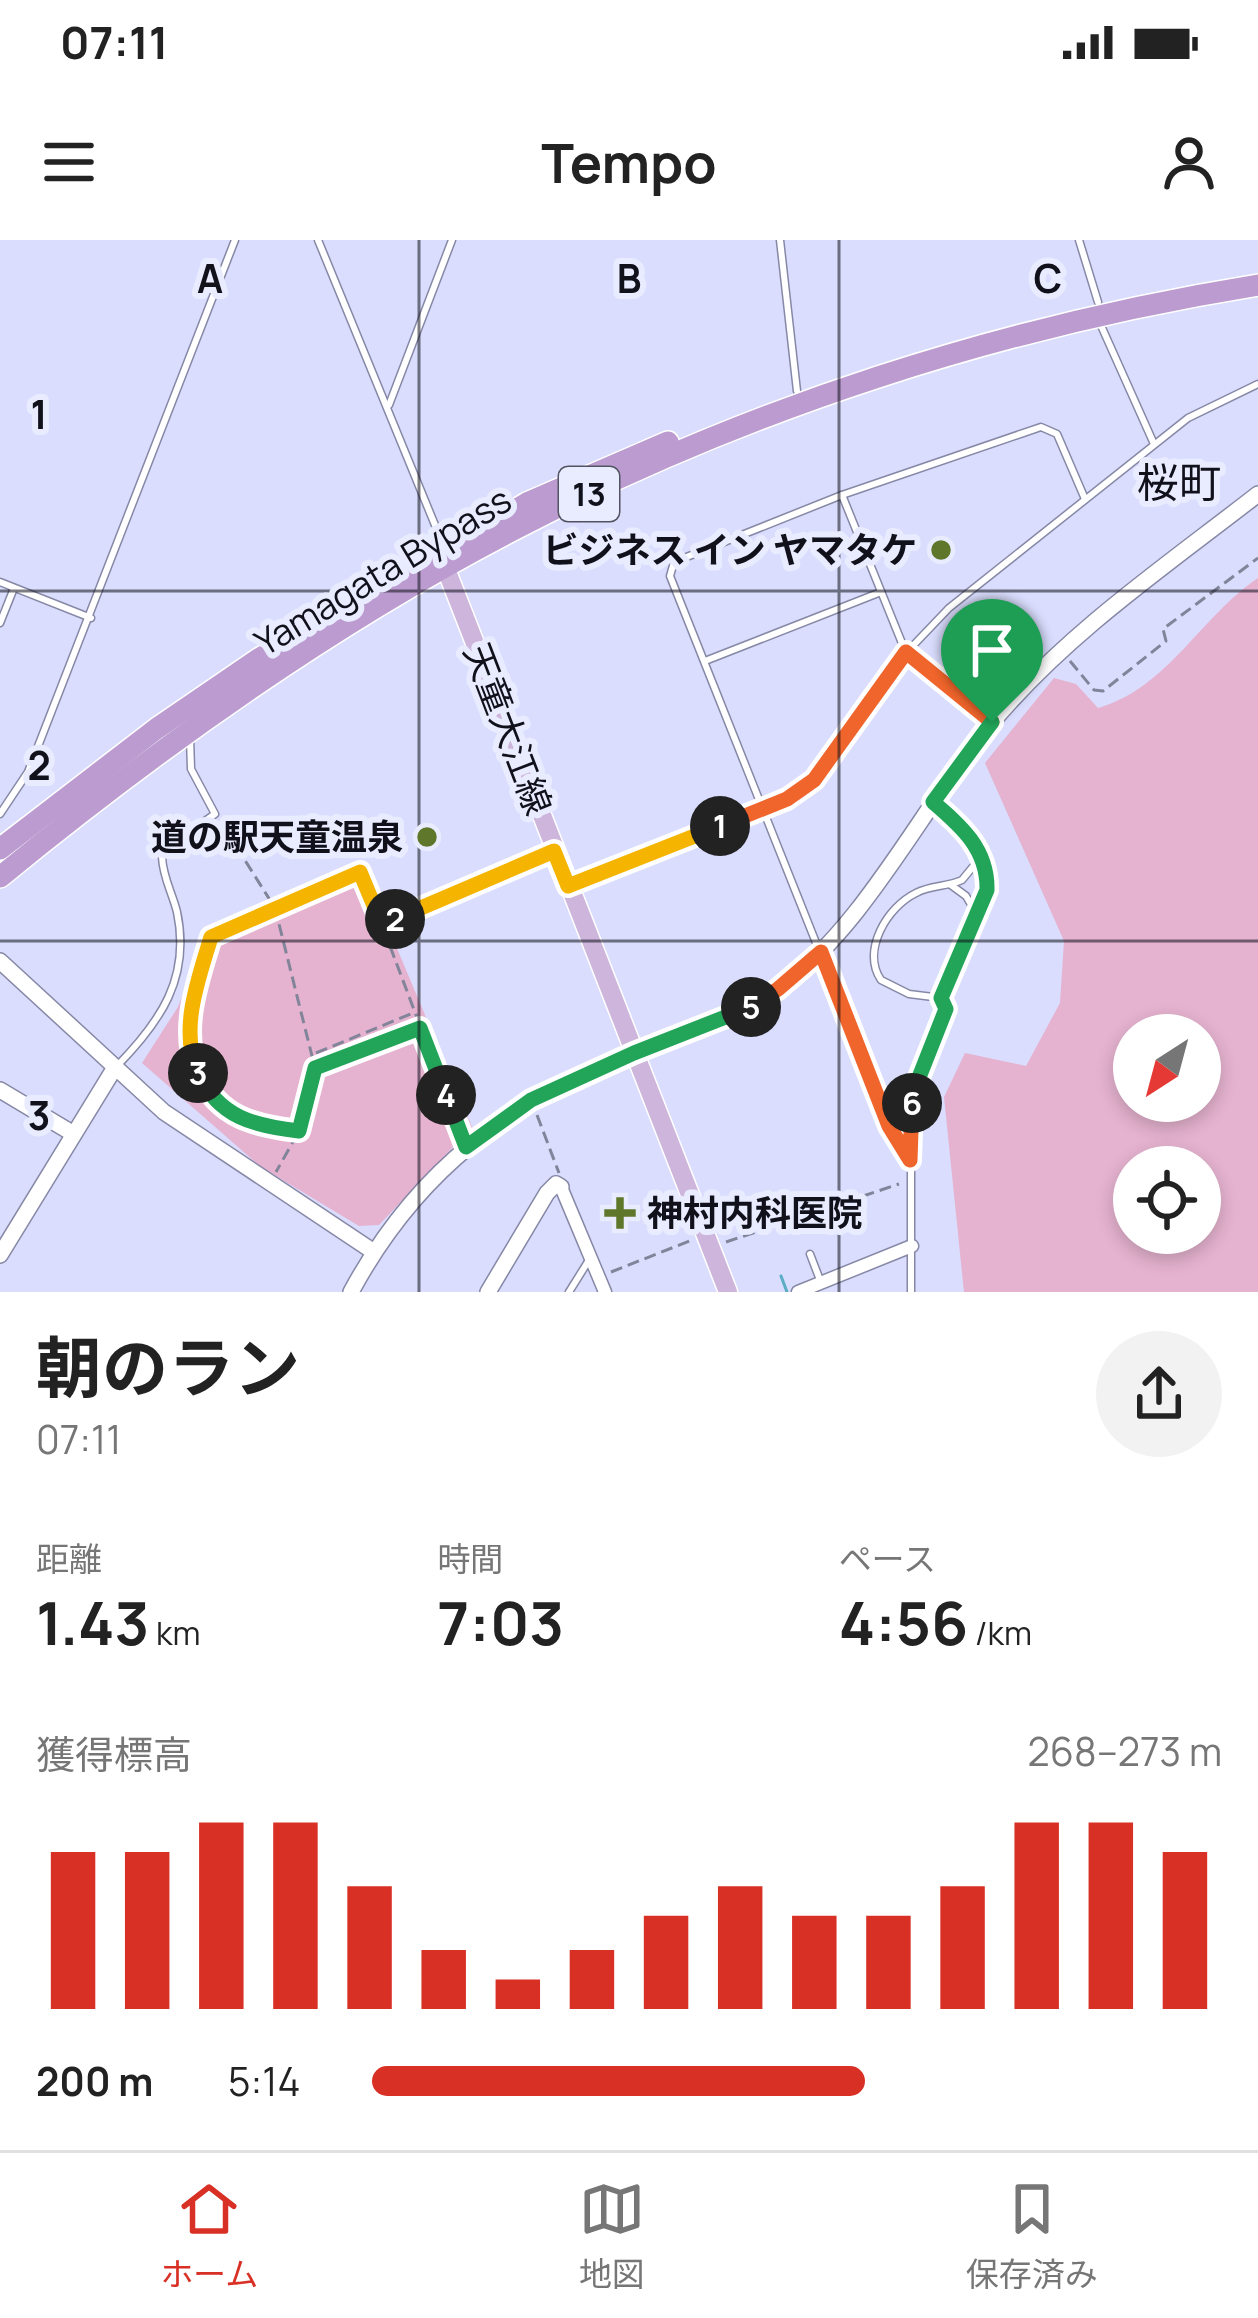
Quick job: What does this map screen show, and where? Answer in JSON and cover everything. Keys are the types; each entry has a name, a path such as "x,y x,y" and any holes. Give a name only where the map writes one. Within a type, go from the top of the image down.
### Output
{"highway":[{"name":"Yamagata Bypass","path":"0,877 190,730 526,502 797,391 984,332 1258,272"},
{"name":"Yamagata Bypass","path":"0,849 156,729 260,658 445,559 710,438 861,383 1098,309 1258,285"}],"main road":[{"name":"天童大江線","path":"445,559 728,1292"}],"street":[{"path":"351,1292 374,1252 429,1181 466,1147 531,1100 751,1007 821,952 992,722 1061,650 1258,494"},
{"path":"469,887 554,851"},
{"path":"0,961 114,1069 190,1132 374,1252"},
{"path":"0,1255 114,1069"},
{"path":"0,1090 72,1133"},
{"path":"488,1292 556,1184 562,1187 604,1292"},
{"path":"798,1292 911,1246"}],"lane":[{"path":"0,814 28,772 235,240"},
{"path":"318,240 388,406 445,559"},
{"path":"388,406 452,240"},
{"path":"780,240 797,391"},
{"path":"1079,240 1098,309 1154,444"},
{"path":"764,809 814,780 906,652 949,608 1188,418 1258,385"},
{"path":"910,1160 889,1126 670,576 674,562 842,495 1041,427 1058,434 1085,500"},
{"path":"842,495 906,652"},
{"path":"0,582 91,618"},
{"path":"0,623 14,588"},
{"path":"705,661 881,592"},
{"path":"114,1069 161,1016 174,988 177,911 163,878 163,857 215,814 191,769 190,730"},
{"path":"911,1292 910,1160 916,1085 946,1009 941,998 987,890 981,856 965,830 933,802"},
{"path":"941,998 893,988 881,980 872,959 880,932 897,906 928,887 962,880 981,856"},
{"path":"950,886 966,896 977,915"},
{"path":"810,1254 821,1283"},
{"path":"569,1292 591,1258"}],"path":[{"path":"1061,650 1094,690 1103,691 1166,641 1163,629 1258,558"},
{"path":"906,652 992,722"},
{"path":"568,886 764,809"},
{"path":"236,846 275,908 315,1068 293,1148 268,1183"},
{"path":"299,1131 258,1127 226,1110 202,1082 191,1056 190,1020 211,937 360,872 405,977 466,1147"},
{"path":"382,925 469,887"},
{"path":"313,1054 414,1012"},
{"path":"315,1068 420,1028"},
{"path":"531,1100 562,1187"},
{"path":"598,1277 912,1180"}],"shaded area":[{"path":"1258,578 1258,1292 964,1292 944,1097 965,1053 1026,1066 1060,1003 1064,941 985,763 1054,678 1076,684 1098,708 1123,698 1164,668"},
{"path":"362,865 472,1127 379,1225 359,1226 261,1167 142,1063 178,1007 208,933"}],"waterway":[{"path":"781,1276 787,1292"}],"place":[{"name":"ビジネス イン ヤマタケ","path":"941,550"},
{"name":"道の駅天童温泉","path":"427,837"},
{"name":"神村内科医院","path":"620,1213"}],"district":[{"name":"桜町","path":"1179,483"}],"route":[{"path":"906,652 992,722 933,802 965,830 977,848 985,866 987,890 941,998 946,1009 916,1085 910,1160 889,1126 821,952 751,1007 531,1100 466,1147 420,1028 315,1068 299,1131 258,1127 226,1110 202,1082 191,1056 190,1020 211,937 360,872 382,925 554,851 568,886 764,809 814,780 906,652"}]}
